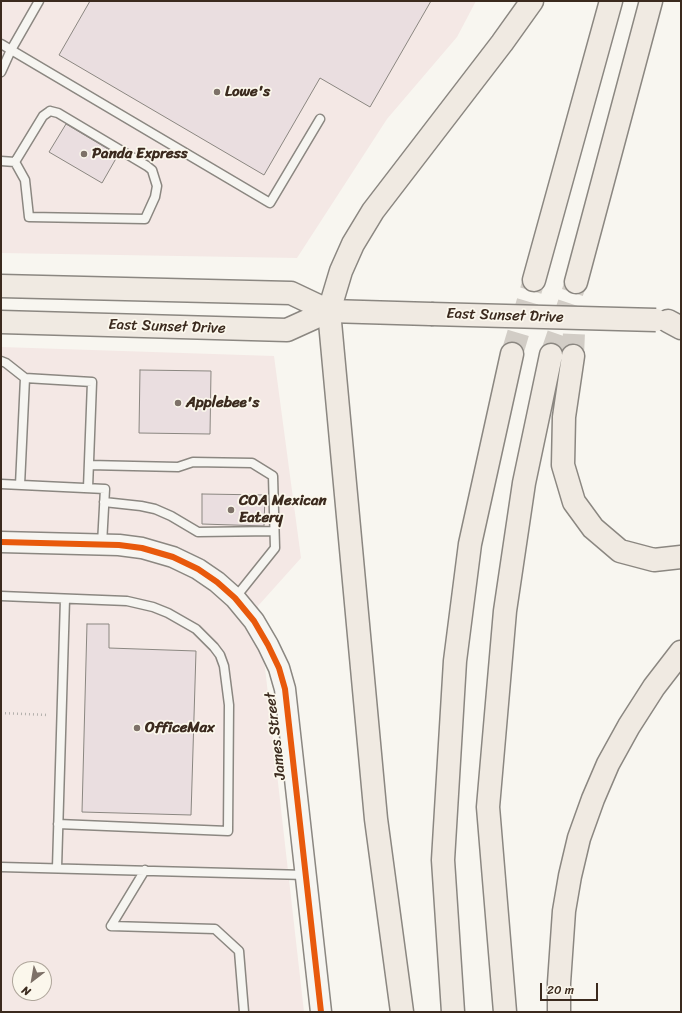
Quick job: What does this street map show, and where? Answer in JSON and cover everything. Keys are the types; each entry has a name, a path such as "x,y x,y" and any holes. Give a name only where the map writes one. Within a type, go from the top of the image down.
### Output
{"main road":[{"path":"402,1012 376,819 329,311 340,271 353,244 373,211 502,44 532,1"},
{"path":"534,280 611,1"},
{"path":"576,282 651,1"},
{"name":"East Sunset Drive","path":"10,283 291,293 329,311 671,322"},
{"name":"East Sunset Drive","path":"1,322 287,330 329,311"},
{"path":"453,1012 443,860 455,661 470,544 512,354"},
{"path":"506,1012 488,807 505,611 524,484 551,355"},
{"path":"573,356 564,417 563,465 574,502 593,528 620,550 654,560 681,557"},
{"path":"559,1012 564,911 579,838 605,771 629,726 654,687 681,652"}],"street":[{"name":"James Street","path":"1,542 119,545 142,548 172,557 198,569 217,582 235,598 254,621 279,668 285,689 321,1012"}],"lane":[{"path":"1,72 11,50 39,1"},
{"path":"1,44 270,203 320,119"},
{"path":"50,111 58,113 152,170 157,186 155,197 145,218 29,216 25,180 15,162 43,116 50,111"},
{"path":"1,161 15,162"},
{"path":"1,361 6,363 25,378 92,382 88,488"},
{"path":"20,485 25,378"},
{"path":"89,465 178,467 193,462 252,462 273,476 275,548 235,598"},
{"path":"1,484 105,489 102,545"},
{"path":"104,502 155,509 171,516 198,532 274,531"},
{"path":"1,596 127,601 153,607 168,613 196,629 214,647 220,655 224,666 229,705 228,831 58,824"},
{"path":"57,868 65,599"},
{"path":"1,867 306,875"},
{"path":"145,870 111,926 215,929 239,950 244,1012"}],"path":[{"path":"1,712 62,716"}],"shaded area":[{"path":"1,1 476,1 457,37 387,119 297,258 1,253"},
{"path":"1,347 274,356 301,558 258,606 304,1012 1,1012"}],"building":[{"name":"Lowe's","path":"90,1 431,1 370,107 320,78 264,175 59,55"},
{"name":"Panda Express","path":"66,124 118,155 102,183 49,152"},
{"path":"140,370 211,371 210,434 139,433"},
{"path":"202,494 265,495 264,526 202,524"},
{"path":"87,624 109,624 109,648 196,651 191,815 82,812"}],"tunnel":[{"path":"512,354 534,280"},
{"path":"551,355 576,282"},
{"path":"573,356 575,308"}],"cycle path":[{"path":"1,542 119,545 142,548 173,557 198,569 217,582 235,598 254,621 279,668 285,689 321,1012"}],"place":[{"name":"Lowe's","path":"217,92"},
{"name":"Panda Express","path":"84,154"},
{"name":"Applebee's","path":"178,403"},
{"name":"COA Mexican Eatery","path":"231,510"},
{"name":"OfficeMax","path":"137,728"}]}
